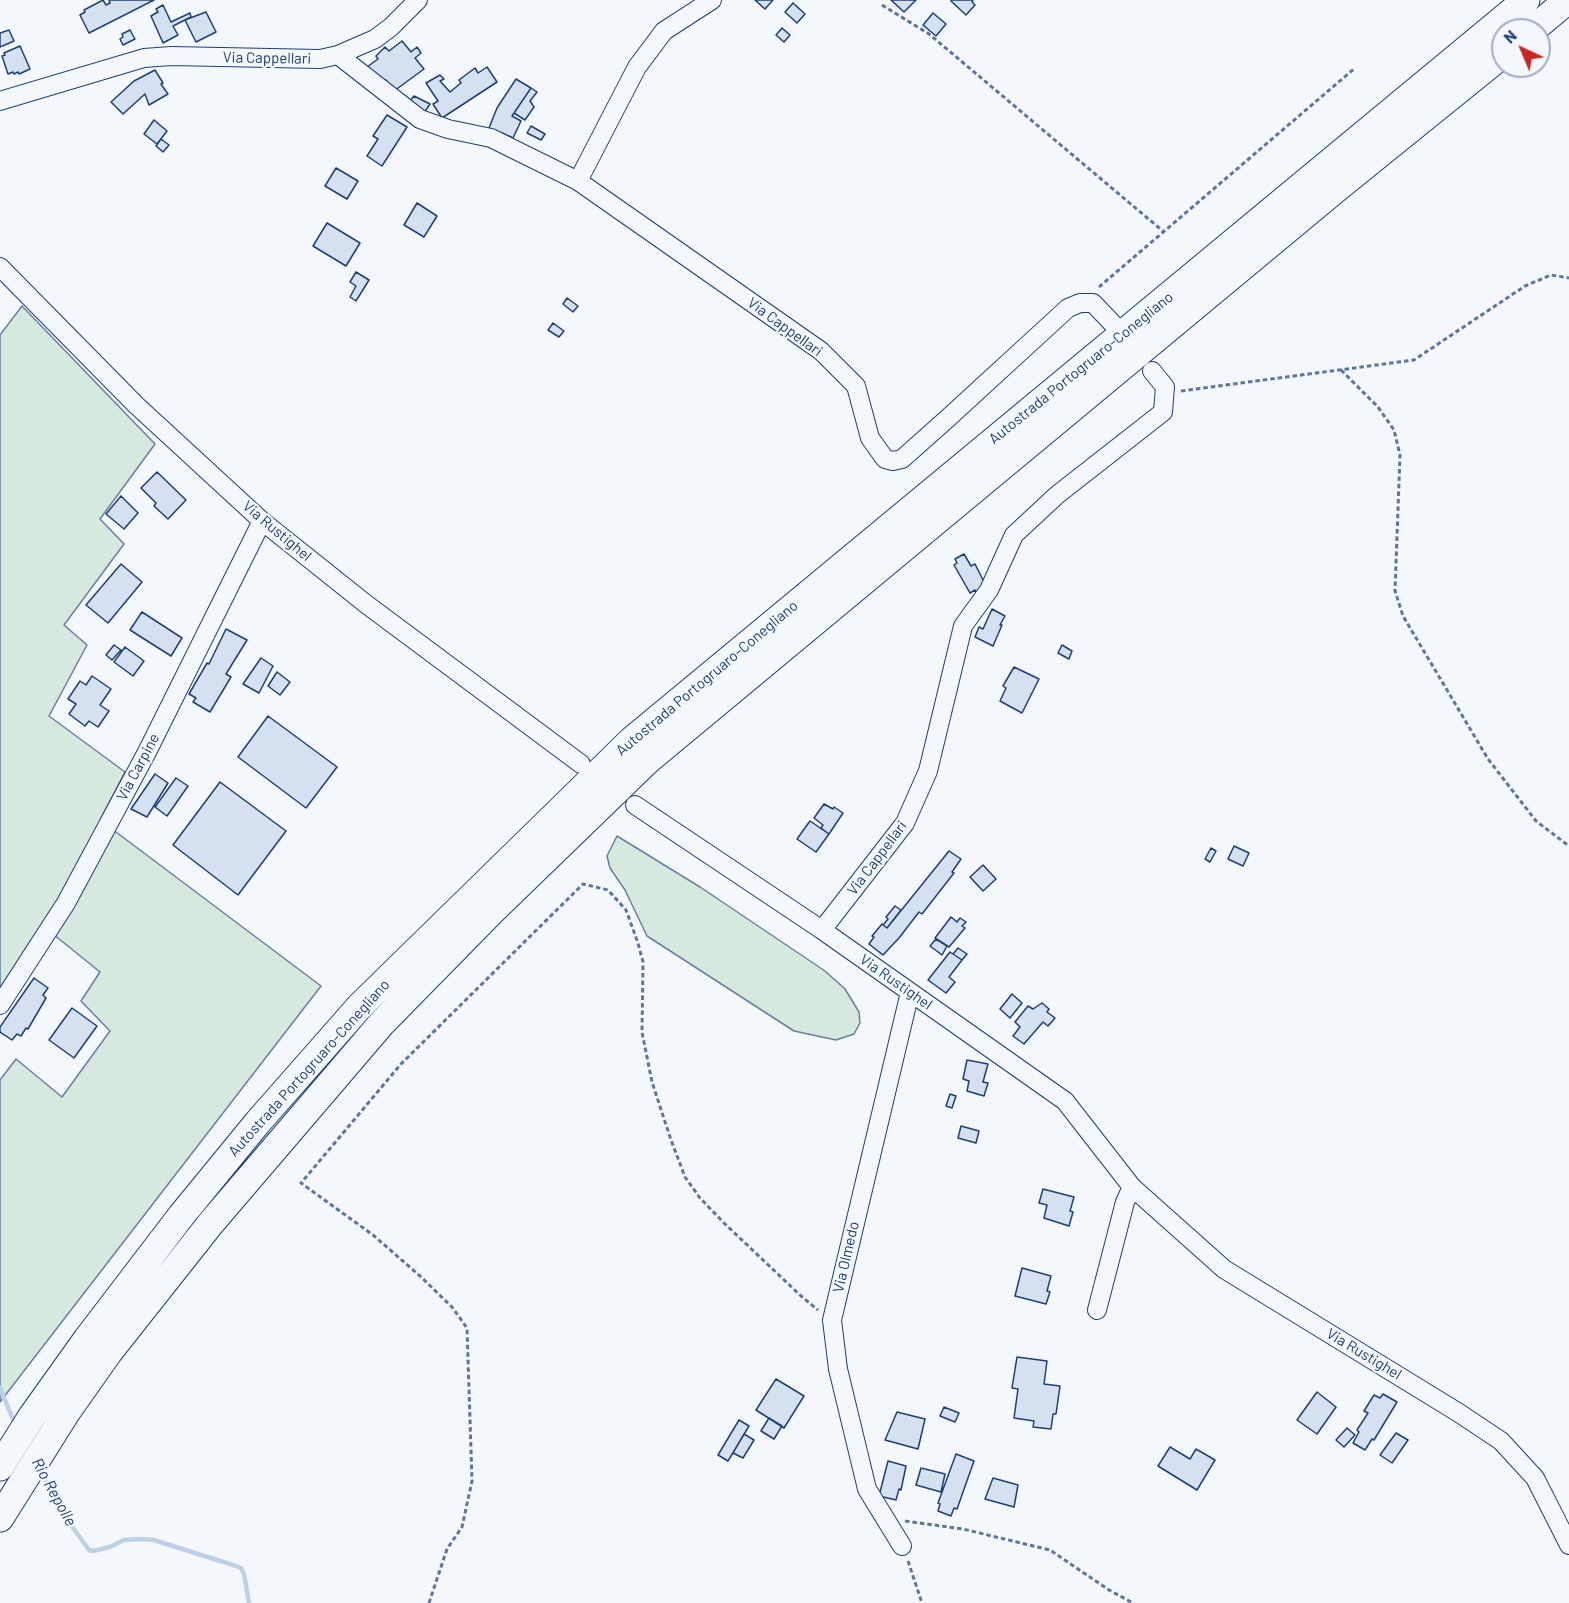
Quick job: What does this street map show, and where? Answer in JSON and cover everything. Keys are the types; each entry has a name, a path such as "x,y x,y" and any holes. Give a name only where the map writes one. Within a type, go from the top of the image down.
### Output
{"highway":[{"name":"Autostrada Portogruaro-Conegliano","path":"3,1513 57,1403 181,1216 258,1122 360,1006 631,741 1526,0"},
{"path":"1546,18 1568,0"},
{"name":"Autostrada Portogruaro-Conegliano","path":"0,1467 57,1403 109,1352 211,1223 382,1023 492,911 648,760 1491,64"}],"street":[{"path":"338,55 375,39 391,27 418,0"},
{"path":"578,181 637,66 664,32 712,0"},
{"name":"Via Cappellari","path":"0,101 144,58 171,56 320,60 338,55 420,118 448,129 491,138 578,181 820,351 856,386 870,438 885,459 893,461 902,459 940,426 1068,308 1080,303 1093,303"},
{"name":"Via Rustighel","path":"0,267 136,405 262,521 366,604 581,764"},
{"path":"1093,303 1113,324"},
{"path":"1152,371 1165,387 1164,394"},
{"name":"Via Cappellari","path":"822,930 905,823 928,771 963,626 989,591 1014,535 1057,495 1163,412 1164,394"},
{"name":"Via Carpine","path":"0,1005 66,903 147,752 262,521"},
{"name":"Via Rustighel","path":"635,805 822,930 1065,1101 1132,1187 1224,1269 1501,1441 1535,1478 1569,1545"},
{"name":"Via Olmedo","path":"902,1546 867,1489 838,1369 832,1320 910,992"},
{"path":"1097,1310 1125,1202 1132,1187"}],"path":[{"path":"882,5 929,34 1164,232"},
{"path":"1093,303 1099,287 1355,68"},
{"path":"1164,394 1414,360 1526,286 1551,275 1569,278"},
{"path":"1341,370 1377,407 1394,430 1400,455 1395,591 1403,616 1488,759 1536,820 1569,846"},
{"path":"429,1603 447,1549 462,1527 472,1481 467,1328 444,1299 381,1241 301,1183 401,1064 584,884 608,890 626,910 638,943 643,962 642,1032 652,1082 685,1177 700,1198 724,1223 801,1296 832,1320"},
{"path":"886,1519 963,1529 1050,1550 1109,1590 1133,1603"},
{"path":"902,1546 922,1603"}],"shaded area":[{"path":"22,306 155,444 100,519 124,544 64,625 87,645 49,716 125,772 100,820 321,986 0,1402 0,1080 16,1059 62,1097 110,1031 81,1001 100,972 43,926 0,993 0,335"},
{"path":"617,836 700,887 825,971 845,989 859,1012 860,1023 854,1034 836,1040 794,1031 647,936 625,890 610,868 607,856"}],"building":[{"path":"103,0 106,5 110,3 109,0 154,0 89,33 80,15 85,12 84,10"},
{"path":"755,0 773,0 765,9"},
{"path":"891,0 916,0 904,12"},
{"path":"952,0 973,0 975,5 966,15"},
{"path":"793,3 805,14 797,23 785,12"},
{"path":"163,5 171,22 190,13 191,17 173,26 178,35 163,43 151,16"},
{"path":"206,12 216,32 196,42 185,20"},
{"path":"933,13 946,24 936,36 923,25"},
{"path":"782,28 790,35 784,42 776,35"},
{"path":"9,30 14,41 0,47 0,33"},
{"path":"130,30 135,39 123,45 120,39 123,37 122,34"},
{"path":"402,41 411,52 417,47 421,53 415,58 424,69 394,91 386,80 380,84 367,67 378,59 376,56 385,47 389,51"},
{"path":"20,46 30,69 19,74 13,72 8,74 2,56"},
{"path":"487,67 497,82 442,118 433,104 438,101 426,83 440,75 444,79 440,81 450,92 461,83 459,80 475,68 478,73"},
{"path":"155,70 168,94 149,105 145,94 123,114 111,102 134,81"},
{"path":"516,79 531,88 512,116 521,121 513,138 502,133 500,135 489,128 497,108"},
{"path":"531,88 537,92 530,101 534,107 525,120 514,113"},
{"path":"414,96 430,104 424,113 410,101"},
{"path":"387,115 407,127 382,166 367,156 378,139 373,136"},
{"path":"154,120 167,131 157,144 144,134"},
{"path":"531,126 545,134 541,140 527,133"},
{"path":"161,139 169,145 163,152 156,146"},
{"path":"336,168 358,181 347,199 325,186"},
{"path":"417,203 437,216 424,237 404,225"},
{"path":"327,223 360,243 346,266 313,246"},
{"path":"356,272 369,280 356,301 350,297 356,286 350,282"},
{"path":"567,298 578,306 573,312 563,304"},
{"path":"553,323 564,331 559,337 548,330"},
{"path":"157,472 186,500 168,519 154,506 156,503 141,488"},
{"path":"121,496 138,513 124,529 106,514"},
{"path":"964,554 971,566 975,564 985,584 977,593 975,590 970,593 954,565 957,563 955,559"},
{"path":"121,564 142,582 108,623 86,605"},
{"path":"992,609 1005,616 993,646 975,637 979,627 983,629"},
{"path":"142,612 182,638 171,656 130,630"},
{"path":"226,629 247,640 226,674 231,677 210,712 193,702 196,698 189,694 207,663 209,664"},
{"path":"114,645 121,650 112,660 106,655"},
{"path":"1062,645 1072,651 1069,659 1058,653"},
{"path":"125,647 144,661 133,676 114,662"},
{"path":"261,658 273,666 259,693 243,684"},
{"path":"1014,667 1039,679 1022,713 1000,701 1006,688 1003,686"},
{"path":"277,672 290,682 280,695 268,686"},
{"path":"92,676 111,689 100,705 109,711 98,727 89,721 85,726 69,714 76,704 68,699 80,681 86,685"},
{"path":"268,716 337,767 306,808 238,757"},
{"path":"155,774 168,783 147,817 131,809"},
{"path":"176,778 188,786 167,816 155,807"},
{"path":"220,782 286,831 238,895 173,845"},
{"path":"824,804 843,813 829,834 814,818"},
{"path":"810,821 829,834 816,852 797,839"},
{"path":"1234,846 1249,853 1243,866 1228,859"},
{"path":"1211,848 1216,851 1210,862 1205,859"},
{"path":"949,851 961,859 952,872 954,873 922,914 919,912 883,955 869,944 874,937 872,936 882,924 887,928"},
{"path":"983,865 996,879 983,891 970,877"},
{"path":"895,906 901,910 887,928 883,925"},
{"path":"951,917 957,922 960,918 966,922 962,926 965,928 949,947 935,938"},
{"path":"936,939 947,946 942,955 930,946"},
{"path":"958,948 967,954 962,960 953,954"},
{"path":"950,952 962,960 949,977 955,982 946,993 928,980"},
{"path":"34,978 48,988 43,995 46,998 28,1029 26,1028 21,1036 17,1034 12,1040 0,1032 0,1027"},
{"path":"1012,994 1022,1003 1010,1018 1000,1009"},
{"path":"1042,1003 1049,1009 1047,1012 1055,1018 1048,1026 1043,1022 1024,1044 1013,1036 1020,1027 1015,1022 1028,1006 1033,1009"},
{"path":"72,1008 97,1026 74,1058 49,1040"},
{"path":"967,1060 988,1064 983,1082 988,1083 984,1096 967,1091 969,1081 963,1079"},
{"path":"950,1094 956,1096 952,1108 946,1106"},
{"path":"961,1126 979,1131 976,1143 958,1138"},
{"path":"1043,1189 1074,1197 1069,1226 1044,1218 1047,1205 1039,1203"},
{"path":"1022,1268 1051,1276 1047,1291 1050,1292 1046,1304 1015,1296"},
{"path":"1017,1357 1047,1361 1044,1384 1060,1386 1056,1414 1053,1414 1051,1429 1033,1427 1034,1421 1014,1418 1018,1389 1012,1388"},
{"path":"776,1379 804,1396 784,1428 756,1410"},
{"path":"1317,1392 1336,1407 1317,1434 1297,1420"},
{"path":"1383,1394 1397,1402 1374,1440 1372,1439 1365,1450 1353,1443 1359,1432 1357,1430 1368,1413 1364,1411 1374,1395 1380,1398"},
{"path":"944,1407 959,1413 955,1422 940,1416"},
{"path":"897,1412 925,1419 918,1449 885,1440"},
{"path":"769,1418 782,1426 774,1439 761,1431"},
{"path":"739,1420 749,1426 728,1461 718,1455"},
{"path":"1347,1428 1355,1435 1344,1447 1336,1440"},
{"path":"1396,1433 1408,1440 1392,1463 1380,1455"},
{"path":"744,1434 754,1440 743,1458 733,1453"},
{"path":"1170,1447 1190,1459 1196,1449 1215,1460 1197,1490 1158,1466"},
{"path":"956,1454 974,1461 957,1509 954,1508 951,1516 938,1511 940,1504 938,1503"},
{"path":"888,1461 906,1466 901,1490 899,1489 896,1500 879,1496"},
{"path":"921,1468 945,1474 941,1492 916,1485"},
{"path":"993,1478 1018,1485 1014,1507 985,1499"}],"waterway":[{"name":"Rio Repolle","path":"0,1388 15,1424"},
{"name":"Rio Repolle","path":"40,1471 61,1511 89,1550 110,1547 124,1540 154,1540 233,1565 241,1568 244,1574 249,1603"}]}
